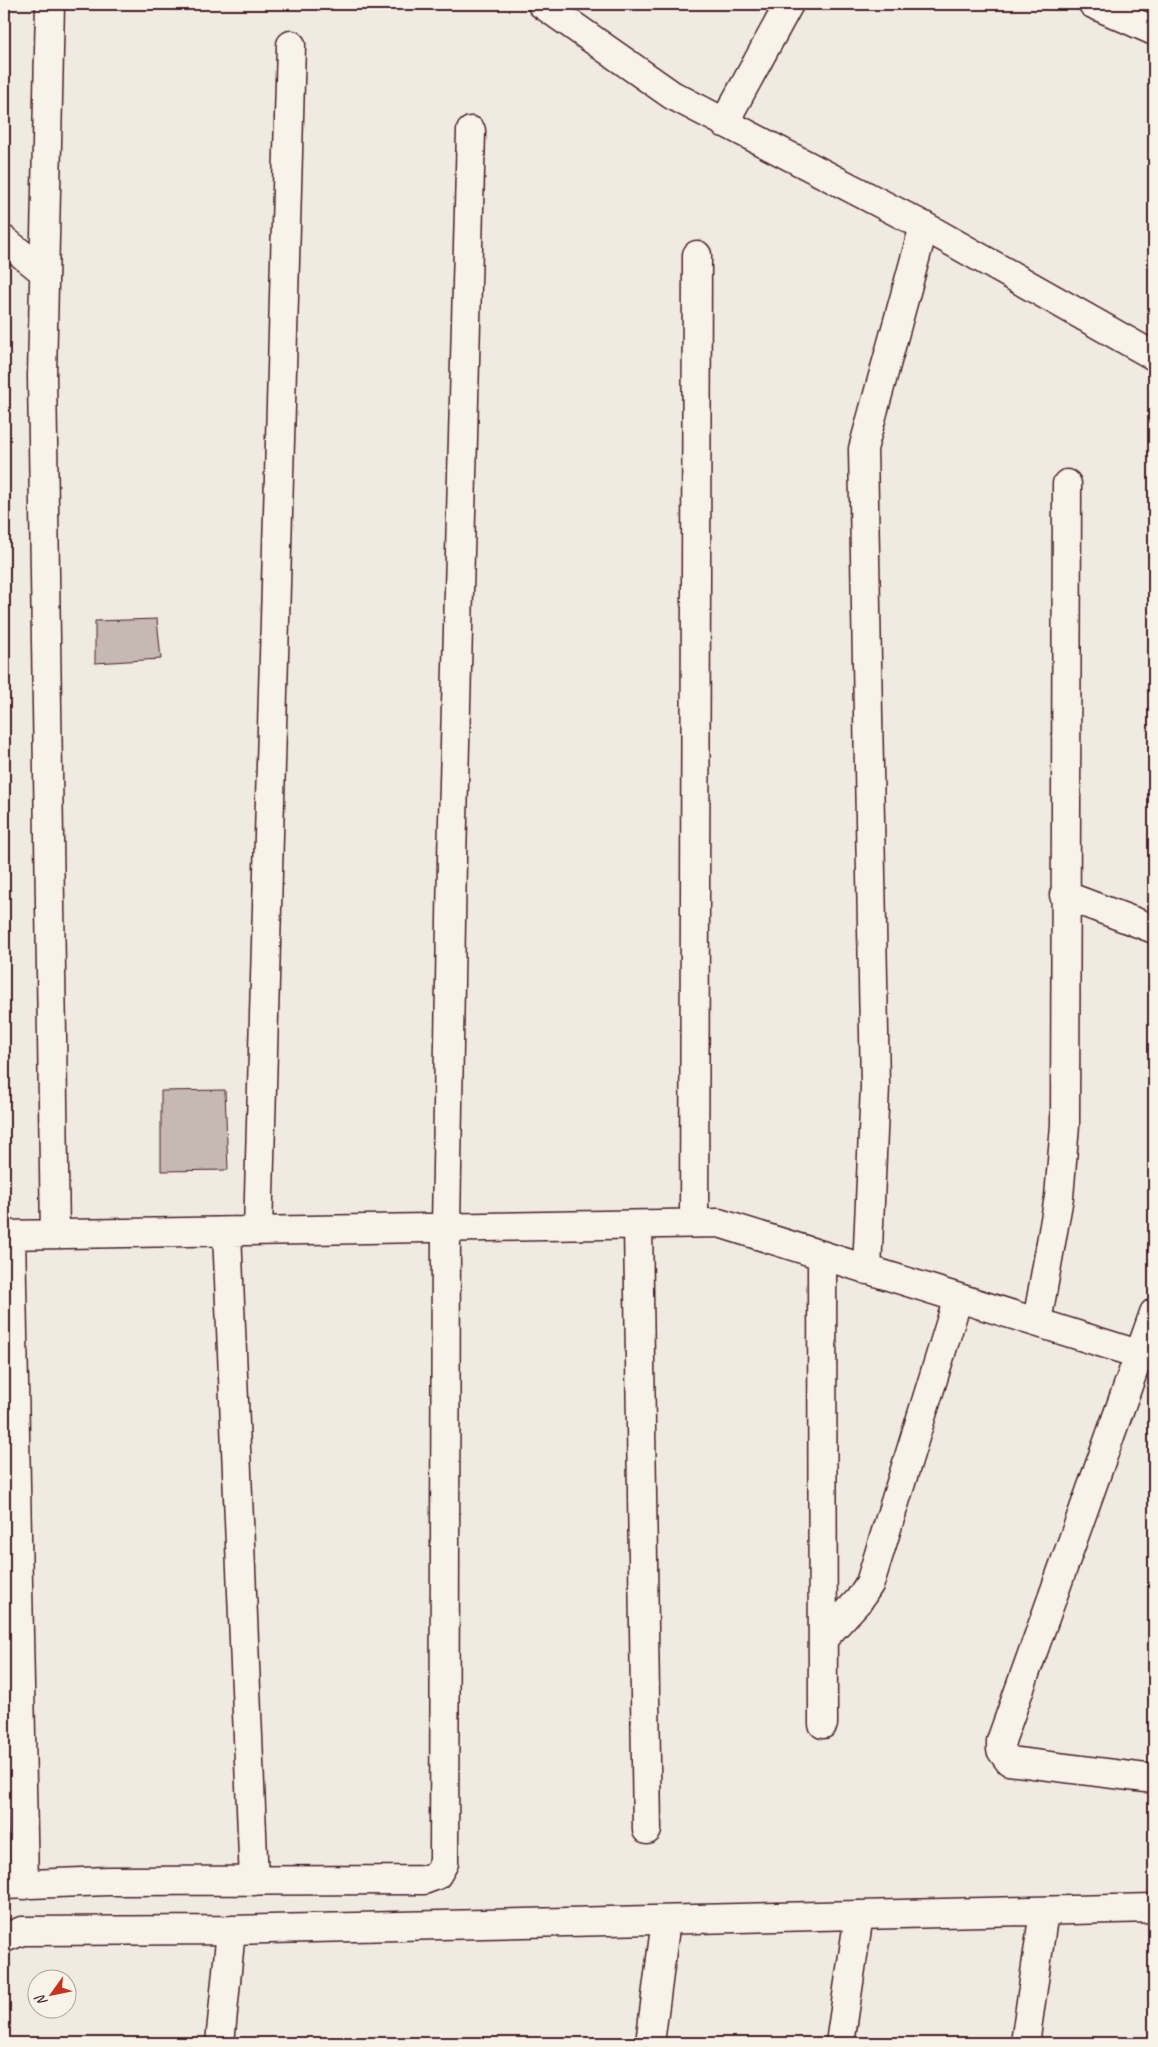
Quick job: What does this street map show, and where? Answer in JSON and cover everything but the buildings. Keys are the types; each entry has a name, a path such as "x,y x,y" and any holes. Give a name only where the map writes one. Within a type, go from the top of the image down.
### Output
{"street":[{"path":"50,4 42,376 55,1234"},
{"path":"542,4 672,95 924,226 1154,356"},
{"path":"724,123 789,4"},
{"path":"1093,4 1154,31"},
{"path":"258,1231 291,45"},
{"path":"471,131 452,869 446,1228 444,1863 437,1875 424,1880 108,1881 14,1885 7,1235 227,1232 258,1231 446,1228 638,1225 694,1224 719,1223 1147,1356"},
{"path":"867,1270 875,1086 863,449 924,226"},
{"path":"4,240 44,272"},
{"path":"694,1224 697,255"},
{"path":"1037,1322 1059,1198 1064,1125 1067,484"},
{"path":"1064,895 1154,929"},
{"path":"638,1225 647,1830"},
{"path":"227,1232 254,1881"},
{"path":"822,1256 823,1724"},
{"path":"823,1639 859,1600 870,1583 958,1298"},
{"path":"1154,1313 1147,1356 1001,1741 1002,1750 1009,1761 1154,1779"},
{"path":"4,1938 22,1931 231,1930 1154,1908"},
{"path":"1025,2043 1044,1911"},
{"path":"840,2043 859,1915"},
{"path":"650,2043 666,1920"},
{"path":"220,2043 231,1930"}]}
